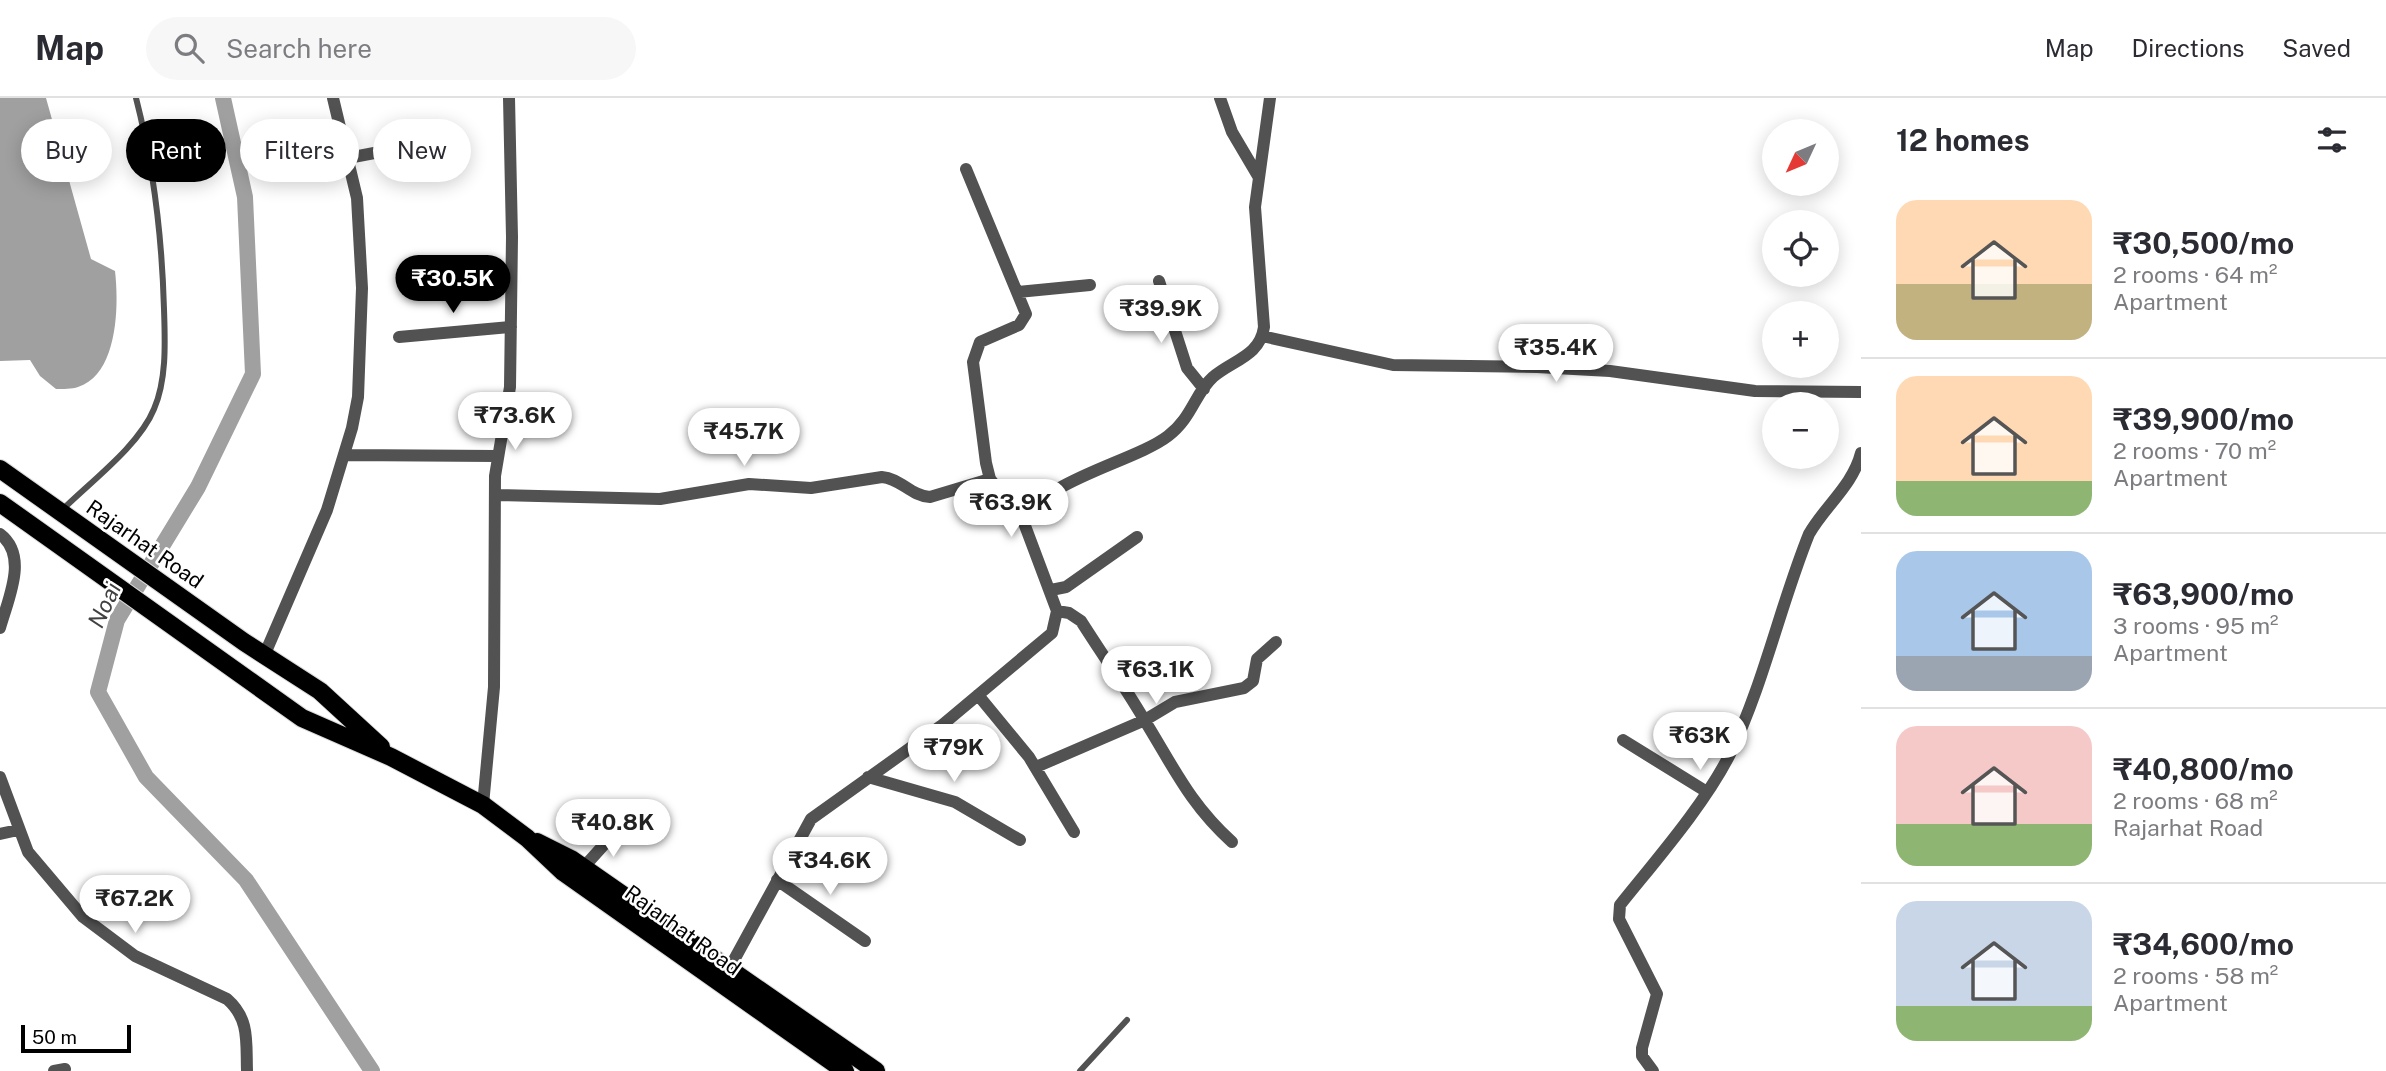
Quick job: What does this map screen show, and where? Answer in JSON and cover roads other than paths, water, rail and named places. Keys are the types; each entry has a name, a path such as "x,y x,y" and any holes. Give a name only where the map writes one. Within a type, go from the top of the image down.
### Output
{"main road":[{"name":"Rajarhat Road","path":"0,469 264,656 320,691 391,757 483,805 527,838 564,872 845,1071"},
{"path":"0,503 302,718 391,757"},
{"path":"527,838 563,854 728,971 876,1071"}],"street":[{"path":"333,98 338,119"},
{"path":"483,805 494,687 497,456 508,401 509,98"},
{"path":"1220,98 1232,132 1258,176"},
{"path":"1027,516 1074,481 1168,436 1189,416 1204,390 1218,373 1247,356 1262,337 1255,207 1270,98"},
{"path":"728,971 811,819 941,726 1052,633 1057,611 1026,532 1027,516 990,480 973,362 980,342 1023,323 1026,314 966,169"},
{"path":"264,656 319,533 354,417 361,364 362,288 357,198 353,182"},
{"path":"1158,281 1187,368 1204,390"},
{"path":"1018,292 1090,285"},
{"path":"399,337 510,327"},
{"path":"1262,337 1393,365 1610,371 1755,391 1861,392"},
{"path":"1653,1071 1642,1056 1642,1048 1657,994 1618,912 1620,905 1707,792 1730,754 1768,660 1809,534 1857,470 1861,453"},
{"path":"344,455 497,456"},
{"path":"495,495 660,499 749,484 811,488 891,477 921,497 930,497 990,480"},
{"path":"0,534 14,548 15,560 0,628"},
{"path":"1051,590 1066,587 1137,537"},
{"path":"1057,611 1069,613 1081,621 1145,720 1199,811 1232,842"},
{"path":"1036,767 1145,720 1175,702 1250,685 1257,659 1276,642"},
{"path":"978,695 1036,767 1074,832"},
{"path":"1623,740 1707,792"},
{"path":"0,777 18,830 34,862 96,928 135,956 227,999 238,1009 246,1024 247,1071"},
{"path":"868,777 944,798 1020,840"},
{"path":"583,868 619,828"},
{"path":"0,834 18,830"},
{"path":"777,880 865,941"}],"lane":[{"path":"60,512 145,425 155,407 163,367 160,226 150,155 136,98"},
{"path":"1080,1071 1127,1020"}],"waterway":[{"name":"Noai","path":"223,98 245,197 253,374 198,487 117,620 98,692 146,777 246,880 372,1071"}]}
